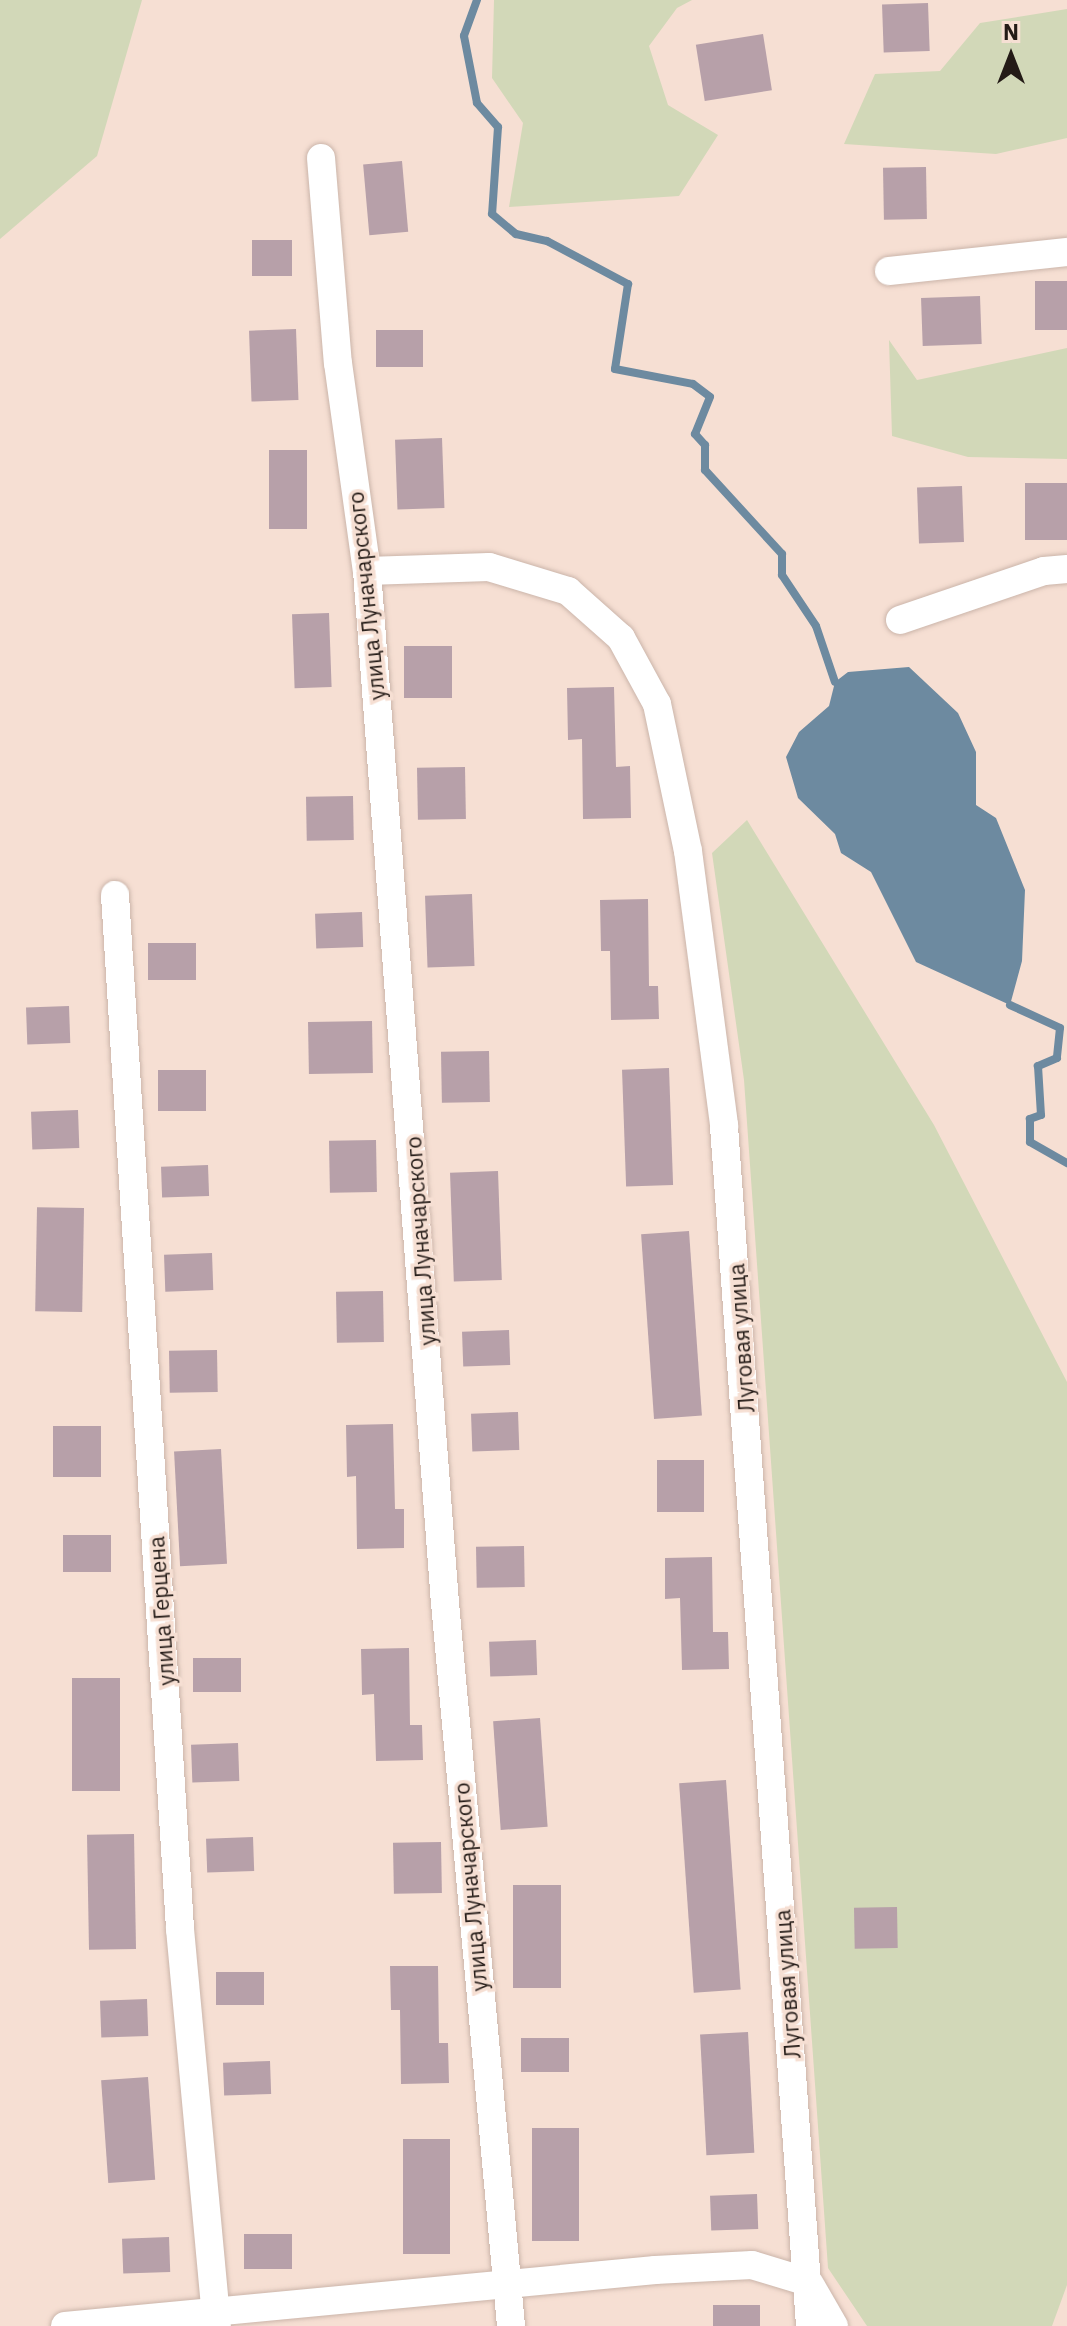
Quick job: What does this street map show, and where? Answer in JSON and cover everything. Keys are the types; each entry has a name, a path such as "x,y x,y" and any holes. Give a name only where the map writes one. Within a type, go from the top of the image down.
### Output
{"street":[{"name":"улица Луначарского","path":"321,158 338,363 367,571 445,1603 511,2326"},
{"path":"889,271 1067,252"},
{"name":"Луговая улица","path":"367,571 489,567 568,591 621,638 657,704 688,851 724,1126 810,2326"},
{"path":"900,620 1044,571 1067,569"},
{"name":"улица Герцена","path":"115,895 180,1929 216,2317"},
{"path":"65,2326 216,2317 752,2265 808,2282 834,2326"}],"green space":[{"path":"0,0 142,0 97,156 0,239"},
{"path":"494,0 692,0 677,8 649,46 668,105 718,135 679,196 509,207 523,123 492,78"},
{"path":"1067,9 1067,138 996,154 844,144 875,74 940,71 980,23"},
{"path":"889,340 917,380 1067,348 1067,459 968,457 892,436"},
{"path":"747,820 934,1125 1067,1382 1067,2285 1052,2326 867,2326 828,2268 744,1080 712,853"}],"water":[{"path":"909,667 958,713 976,752 976,805 996,818 1025,890 1022,961 1010,1005 916,962 871,872 841,853 835,834 798,798 786,757 799,732 829,706 835,682 848,672"}],"building":[{"path":"928,3 930,51 884,53 882,5"},
{"path":"763,34 772,90 705,101 696,45"},
{"path":"402,161 408,232 369,235 363,164"},
{"path":"926,167 927,219 884,220 883,168"},
{"path":"252,240 292,240 292,276 252,276"},
{"path":"1035,281 1067,281 1067,330 1035,330"},
{"path":"980,296 982,344 923,346 921,298"},
{"path":"296,329 298,400 252,402 249,331"},
{"path":"376,330 423,330 423,367 376,367"},
{"path":"442,438 444,508 397,510 395,440"},
{"path":"269,450 307,450 307,529 269,529"},
{"path":"1025,483 1067,483 1067,540 1025,540"},
{"path":"962,486 964,542 919,544 917,488"},
{"path":"329,613 332,687 295,688 292,614"},
{"path":"404,646 452,646 452,698 404,698"},
{"path":"614,687 616,767 630,766 631,818 583,819 582,739 568,740 567,688"},
{"path":"465,767 466,819 418,820 417,768"},
{"path":"353,796 354,840 307,841 306,797"},
{"path":"472,894 475,966 428,968 425,896"},
{"path":"648,899 649,986 658,986 659,1019 611,1020 610,951 601,951 600,900"},
{"path":"362,912 363,947 316,949 315,914"},
{"path":"148,943 196,943 196,980 148,980"},
{"path":"69,1006 70,1043 27,1044 26,1008"},
{"path":"372,1021 373,1073 309,1074 308,1022"},
{"path":"489,1051 490,1102 442,1103 441,1052"},
{"path":"669,1068 673,1185 626,1187 622,1070"},
{"path":"158,1070 206,1070 206,1111 158,1111"},
{"path":"78,1110 79,1148 32,1150 31,1112"},
{"path":"376,1140 377,1192 330,1193 329,1141"},
{"path":"208,1165 209,1196 162,1198 161,1167"},
{"path":"498,1171 502,1280 454,1282 450,1173"},
{"path":"37,1207 84,1208 82,1312 35,1311"},
{"path":"689,1231 702,1416 654,1419 641,1234"},
{"path":"212,1253 213,1290 165,1292 164,1255"},
{"path":"383,1291 384,1342 337,1343 336,1292"},
{"path":"509,1330 510,1365 463,1367 462,1332"},
{"path":"217,1350 218,1392 170,1393 169,1351"},
{"path":"518,1412 519,1450 472,1452 471,1414"},
{"path":"393,1424 395,1509 404,1509 404,1548 357,1549 356,1476 347,1477 346,1425"},
{"path":"53,1426 101,1426 101,1477 53,1477"},
{"path":"221,1449 227,1564 180,1566 174,1451"},
{"path":"657,1460 704,1460 704,1512 657,1512"},
{"path":"63,1535 111,1535 111,1572 63,1572"},
{"path":"524,1546 525,1587 477,1588 476,1547"},
{"path":"712,1557 713,1632 728,1632 729,1669 682,1670 680,1598 665,1599 665,1558"},
{"path":"536,1640 537,1675 490,1677 489,1642"},
{"path":"409,1648 410,1725 422,1725 423,1760 376,1761 374,1694 362,1695 361,1649"},
{"path":"193,1658 241,1658 241,1692 193,1692"},
{"path":"72,1678 120,1678 120,1791 72,1791"},
{"path":"540,1718 548,1827 501,1830 493,1721"},
{"path":"238,1743 239,1781 192,1783 191,1745"},
{"path":"726,1780 741,1989 694,1993 679,1783"},
{"path":"134,1834 136,1949 89,1950 87,1835"},
{"path":"253,1837 254,1871 207,1873 206,1839"},
{"path":"441,1842 442,1893 394,1894 393,1843"},
{"path":"513,1885 561,1885 561,1988 513,1988"},
{"path":"897,1907 898,1948 855,1949 854,1908"},
{"path":"390,1966 438,1966 439,2043 448,2043 449,2083 401,2084 400,2010 391,2010"},
{"path":"216,1972 264,1972 264,2005 216,2005"},
{"path":"147,1999 148,2036 101,2038 100,2001"},
{"path":"748,2032 754,2153 706,2155 700,2035"},
{"path":"521,2038 569,2038 569,2072 521,2072"},
{"path":"270,2061 271,2094 224,2096 223,2063"},
{"path":"148,2077 155,2180 108,2183 101,2080"},
{"path":"532,2128 579,2128 579,2241 532,2241"},
{"path":"403,2139 450,2139 450,2254 403,2254"},
{"path":"757,2194 758,2229 711,2231 710,2196"},
{"path":"244,2234 292,2234 292,2269 244,2269"},
{"path":"169,2237 170,2272 123,2274 122,2239"},
{"path":"713,2305 760,2305 760,2326 713,2326"}],"waterway":[{"path":"477,0 464,36 477,103 498,127 492,214 516,234 547,241 628,284 615,369 693,384 710,397 695,434 705,445 705,470 782,554 782,575 816,626 835,682"},
{"path":"1010,1005 1060,1028 1057,1058 1038,1066 1041,1115 1030,1119 1030,1142 1067,1163"}]}
